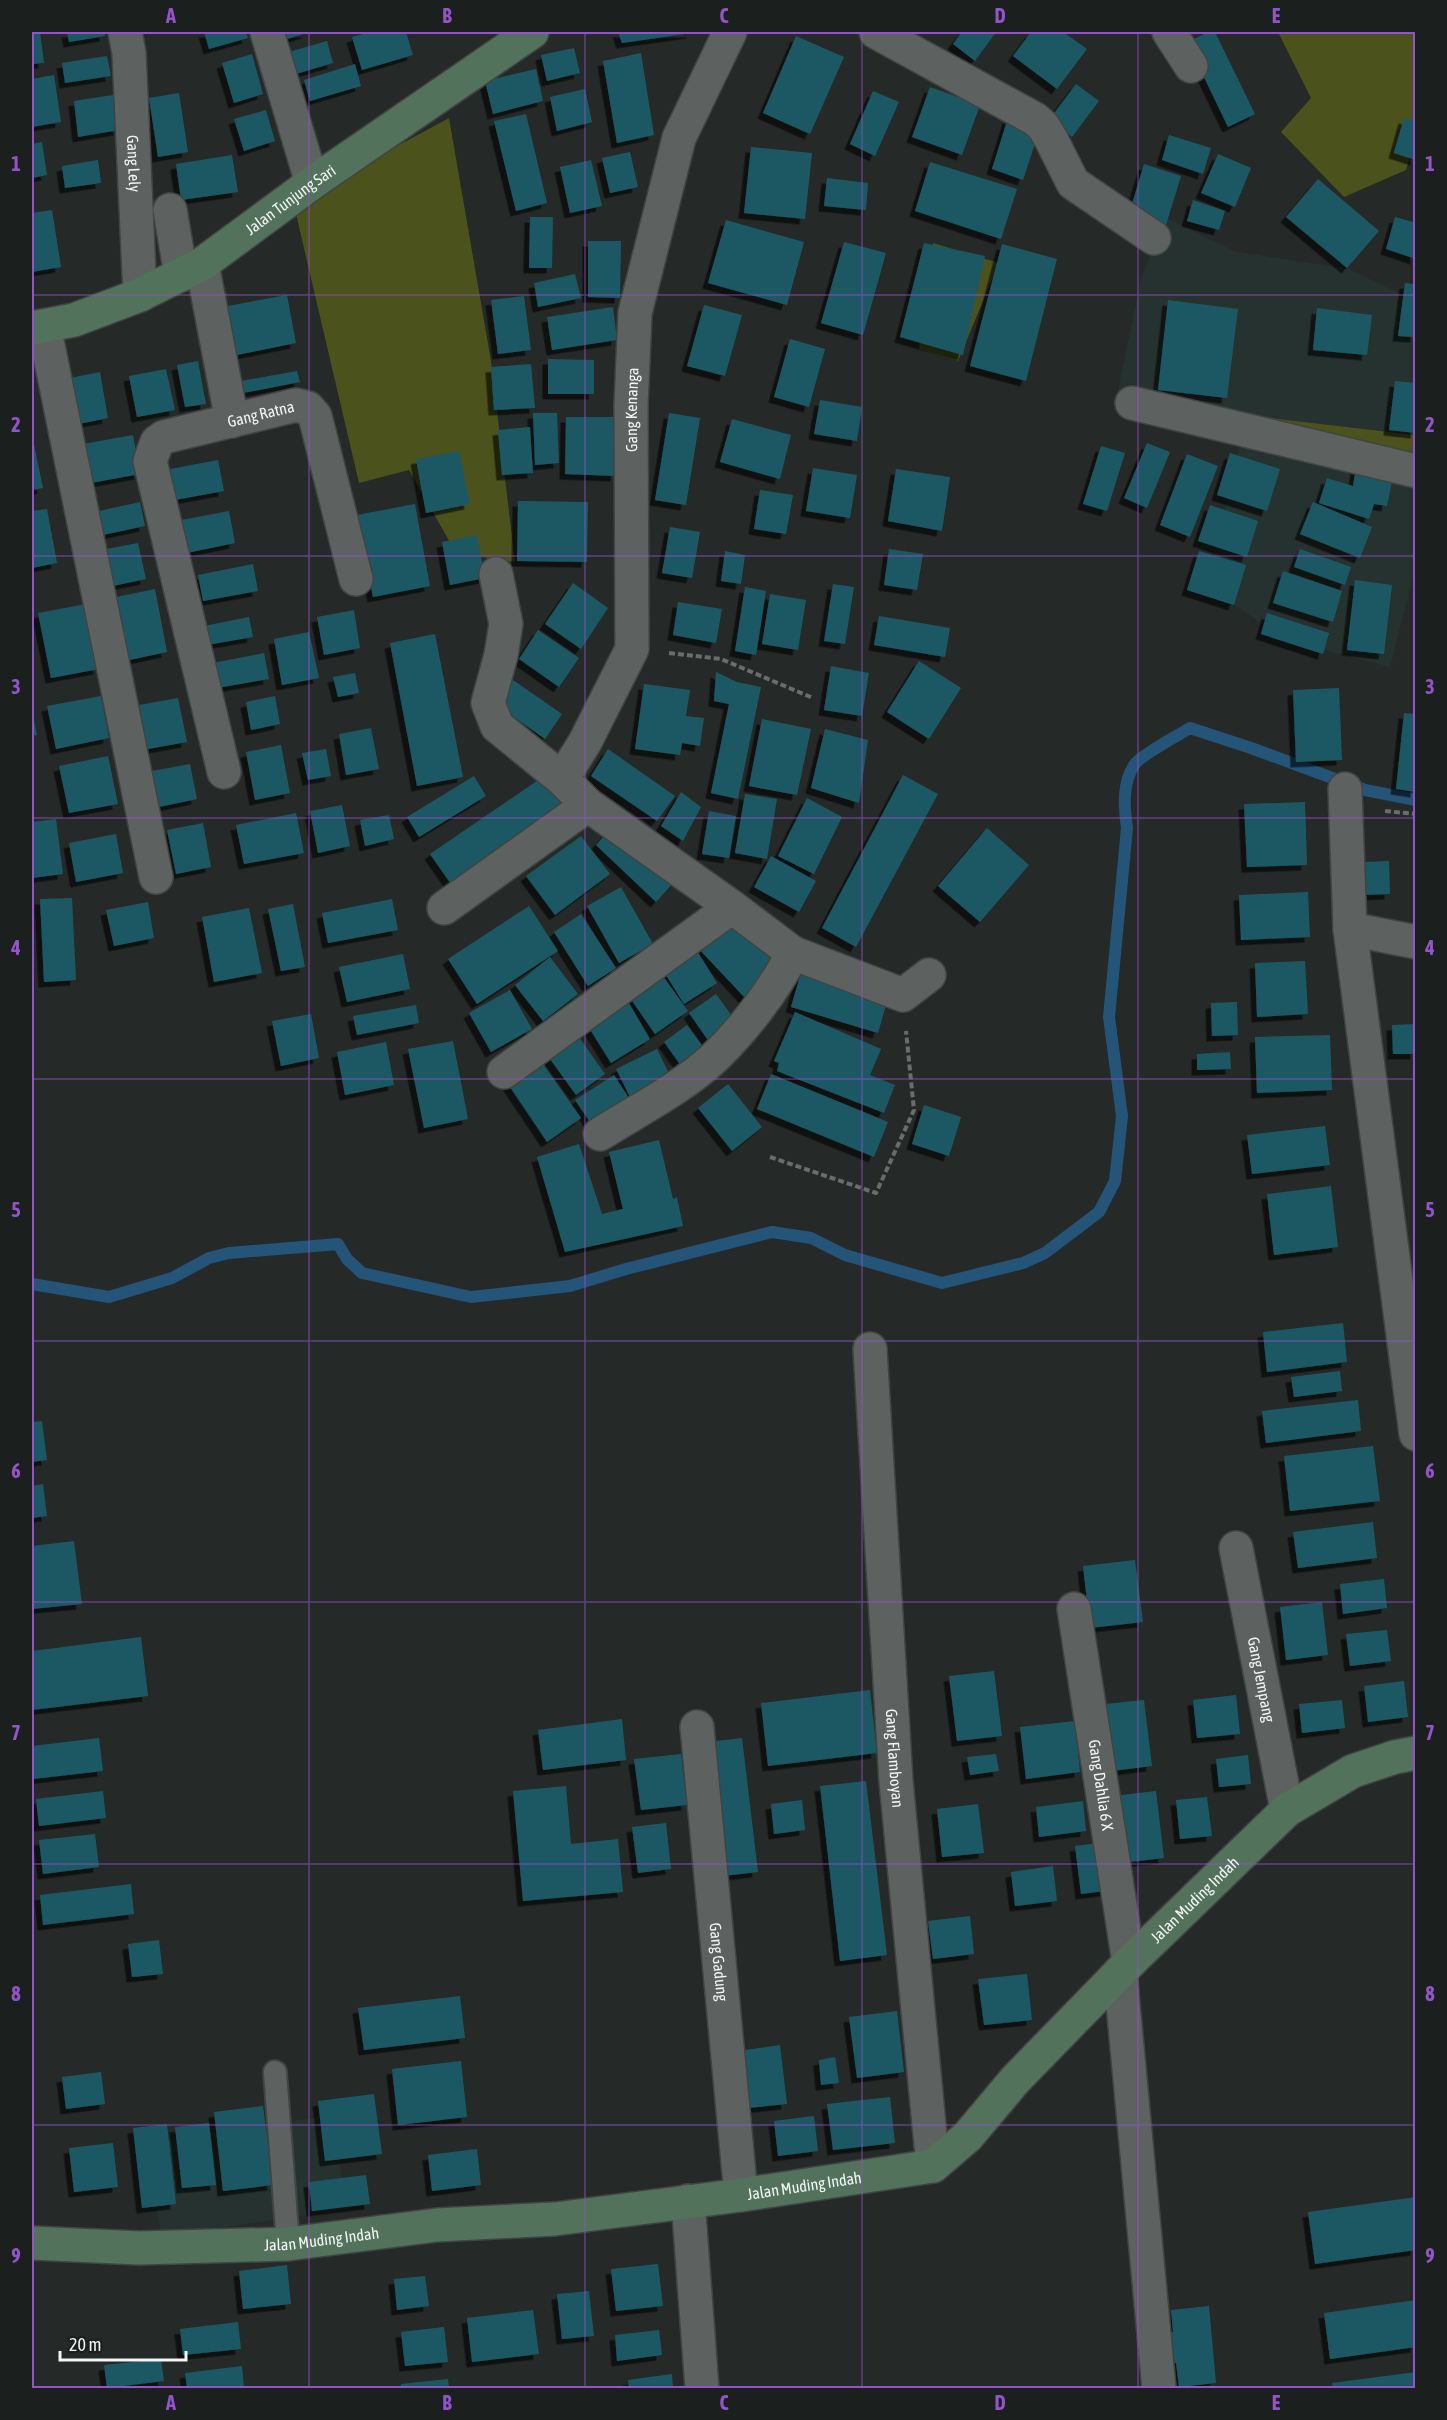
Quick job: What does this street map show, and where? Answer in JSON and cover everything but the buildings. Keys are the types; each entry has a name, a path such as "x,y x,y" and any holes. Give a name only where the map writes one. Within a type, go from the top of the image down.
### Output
{"street":[{"name":"Gang Lely","path":"125,32 129,53 140,295"},
{"path":"267,32 312,183"},
{"name":"Jalan Tunjung Sari","path":"38,327 74,320 140,295 192,269 312,183 532,32"},
{"path":"876,32 1035,119 1043,126 1051,139 1073,183 1154,238"},
{"path":"1169,32 1191,66"},
{"name":"Gang Kenanga","path":"562,779 585,742 632,649 631,405 635,313 679,138 726,34"},
{"path":"170,210 192,269"},
{"name":"Gang Ratna","path":"192,269 232,421 296,405 308,408 315,416 356,579"},
{"path":"38,327 156,877"},
{"path":"1132,403 1416,471"},
{"path":"224,772 150,461 157,442 164,436 232,421"},
{"path":"496,574 506,624 501,655 488,703 497,726 562,779 588,805 732,907 792,953 903,994 929,975"},
{"path":"1345,789 1350,929 1416,1434"},
{"path":"444,908 588,805"},
{"path":"504,1072 732,907"},
{"path":"1350,929 1416,942"},
{"path":"600,1134 684,1082 715,1057 755,1010 792,953"},
{"name":"Gang Flamboyan","path":"870,1349 896,1781 933,2166"},
{"name":"Gang Jempang","path":"1236,1548 1287,1810"},
{"name":"Gang Dahlia 6 X","path":"1074,1608 1125,1967 1159,2388"},
{"name":"Gang Gadung","path":"697,1727 741,2195"},
{"name":"Jalan Muding Indah","path":"32,2243 139,2248 288,2244 437,2225 555,2219 741,2195 933,2166 968,2136 1015,2080 1125,1967 1287,1810 1353,1771 1395,1757 1416,1753"},
{"path":"688,2201 702,2388"}],"lane":[{"path":"275,2072 288,2244"}],"path":[{"path":"632,649 721,659 813,698"},
{"path":"770,1157 876,1193 914,1110 903,994"}],"shaded area":[{"path":"1165,217 1234,251 1349,269 1415,301 1415,435 1261,417 1118,390 1141,279"},
{"path":"1241,441 1415,486 1415,569 1390,667 1283,639 1207,585"},
{"path":"333,2115 346,2209 161,2237 147,2143"}],"green space":[{"path":"1278,32 1415,32 1415,141 1406,170 1344,197 1281,132 1311,98"},
{"path":"449,118 491,361 515,562 456,553 409,470 359,483 296,214 340,177"},
{"path":"933,243 999,263 958,361 919,349"},
{"path":"1261,417 1415,435 1415,486"}],"waterway":[{"path":"32,1284 109,1297 172,1278 209,1258 229,1253 338,1244 347,1259 362,1273 471,1297 570,1286 626,1269 772,1232 811,1238 845,1255 942,1283 1023,1263 1045,1253 1099,1212 1115,1181 1122,1116 1109,1017 1127,828 1125,795 1128,779 1135,764 1152,750 1190,728 1365,790 1416,800"}]}
